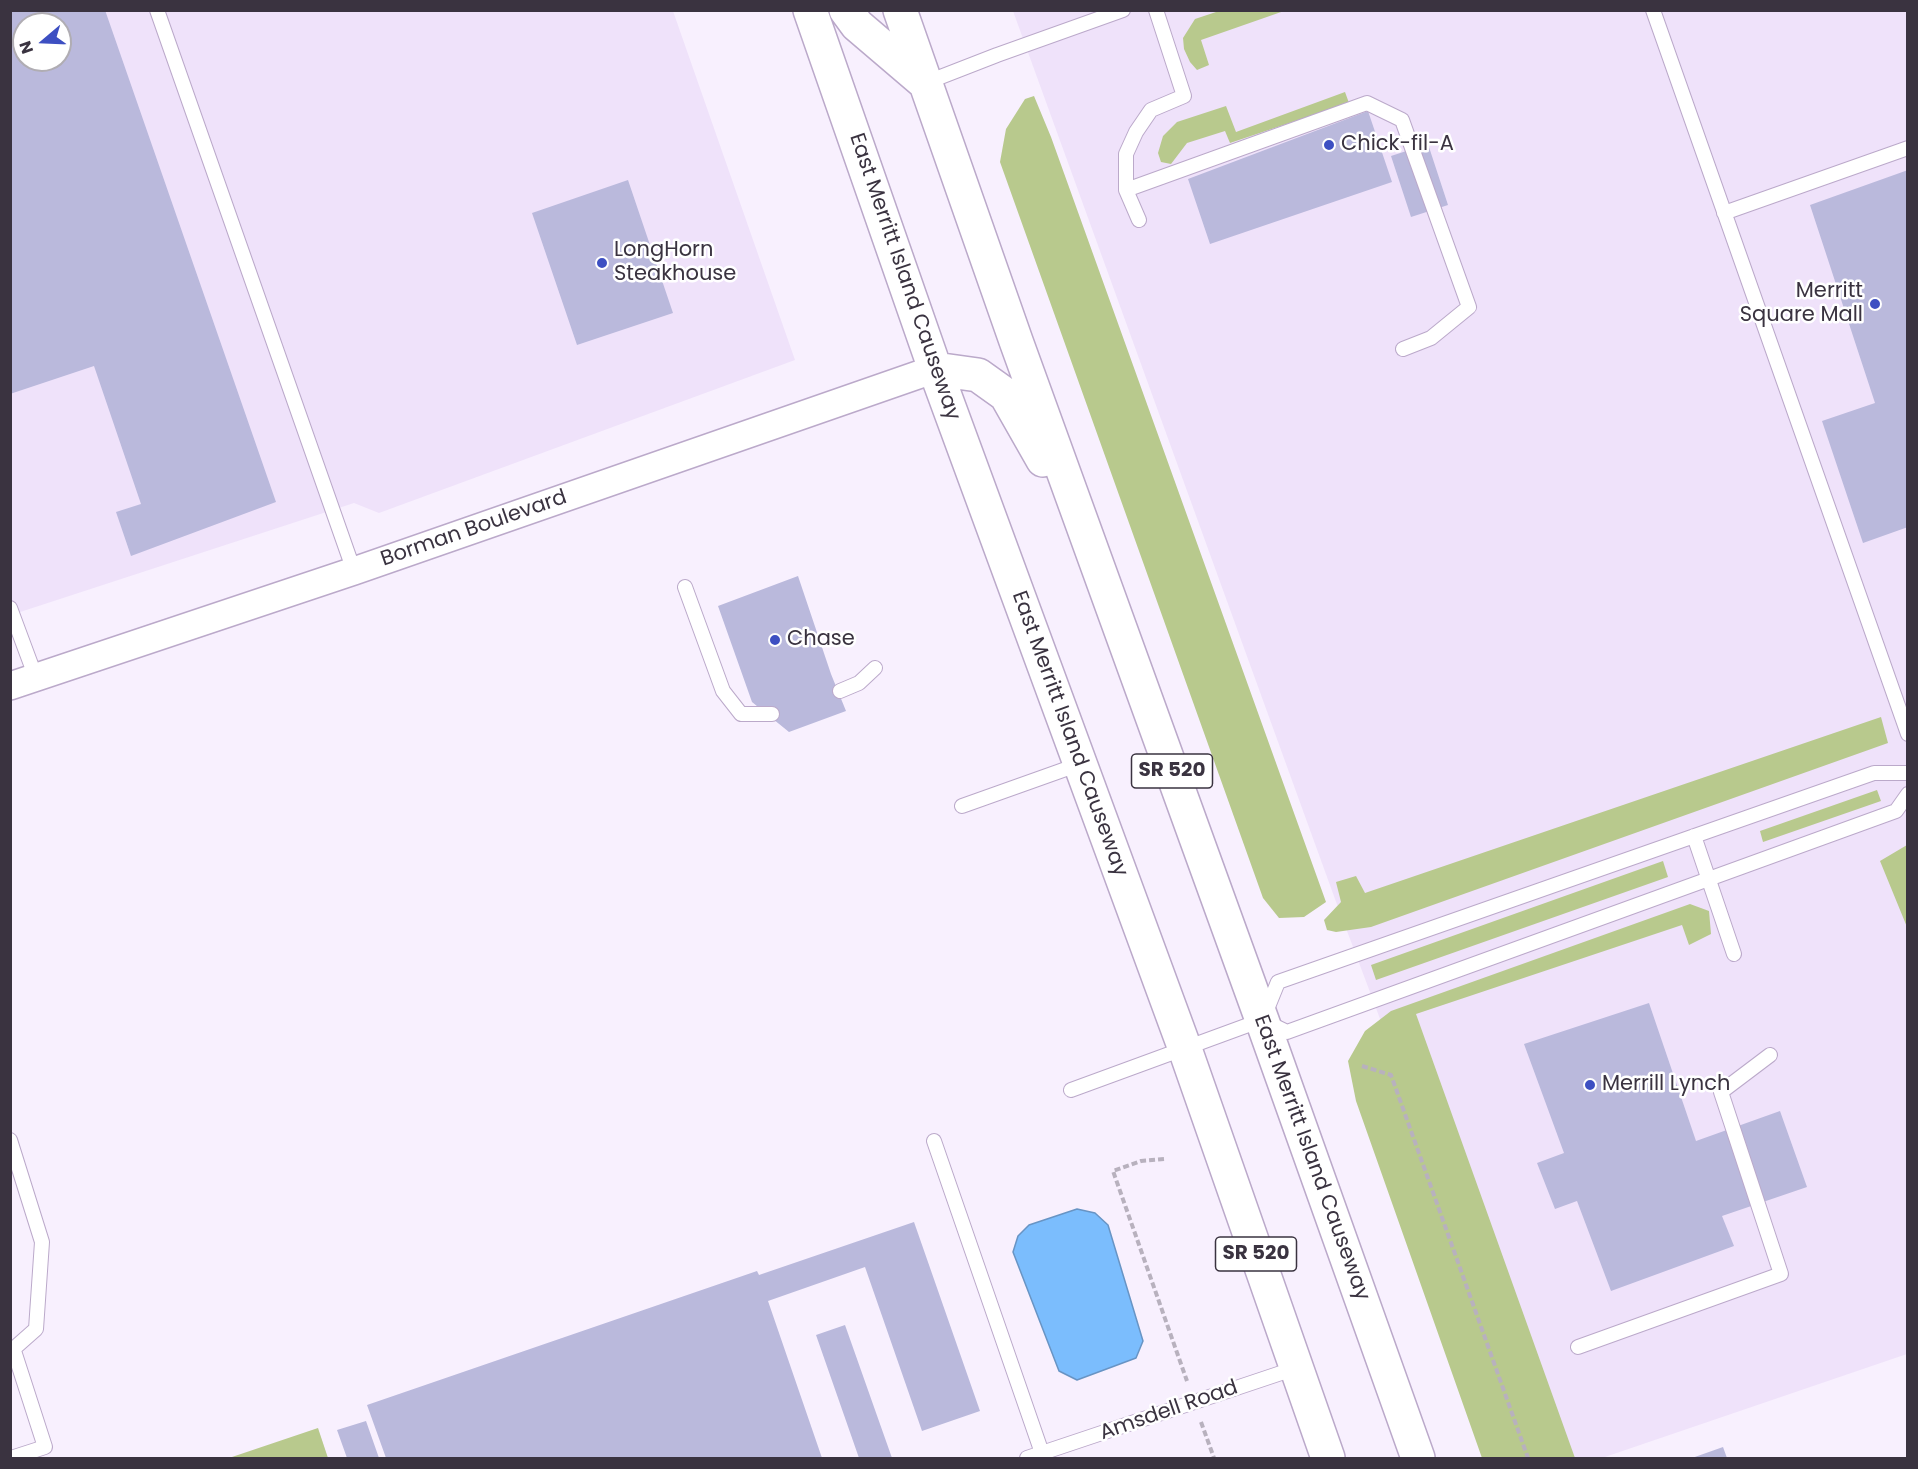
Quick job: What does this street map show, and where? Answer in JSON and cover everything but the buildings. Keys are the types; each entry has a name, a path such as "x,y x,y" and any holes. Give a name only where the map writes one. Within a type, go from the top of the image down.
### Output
{"main road":[{"name":"East Merritt Island Causeway","path":"810,10 935,369 1185,1049 1328,1458"},
{"path":"846,10 857,25 925,83"},
{"name":"East Merritt Island Causeway","path":"900,10 1418,1458"},
{"path":"935,369 978,375 1006,395 1089,543"}],"street":[{"name":"Borman Boulevard","path":"23,682 354,571 935,369"}],"lane":[{"path":"157,10 354,571"},
{"path":"925,83 997,54 1123,10"},
{"path":"1139,220 1126,190 1126,154 1150,110 1184,96 1156,10"},
{"path":"1653,10 1908,734"},
{"path":"1126,190 1367,103 1402,120 1469,307 1431,338 1403,349"},
{"path":"1724,213 1908,148"},
{"path":"685,587 723,691 741,714 772,714"},
{"path":"10,608 23,682"},
{"path":"840,691 860,683 875,668"},
{"path":"962,806 1080,764"},
{"path":"1263,1020 1278,982 1874,773 1908,773"},
{"path":"1071,1090 1263,1020 1287,1032 1896,811 1908,794"},
{"path":"1694,836 1734,954"},
{"path":"1578,1347 1781,1274 1721,1092 1770,1055"},
{"path":"10,1140 42,1242 36,1329 12,1352 45,1447 11,1458"},
{"path":"934,1141 1042,1453"},
{"name":"Amsdell Road","path":"1027,1458 1296,1368"}],"path":[{"path":"1362,1066 1391,1075 1528,1458"},
{"path":"1164,1159 1141,1161 1113,1171 1214,1458"}],"shaded area":[{"path":"10,11 673,11 795,360 379,513 354,503 11,615"},
{"path":"1013,11 1907,11 1907,1354 1602,1458 1545,1458 1335,899"}],"green space":[{"path":"1219,11 1284,11 1201,40 1209,65 1197,70 1184,49 1183,38 1195,19"},
{"path":"1345,92 1349,103 1230,143 1225,131 1187,143 1171,164 1161,162 1158,153 1163,136 1177,122 1226,106 1236,132"},
{"path":"1034,96 1051,137 1326,902 1304,917 1279,918 1263,898 1000,162 1006,129 1025,99"},
{"path":"1881,717 1888,743 1371,927 1336,932 1327,930 1324,920 1341,902 1336,882 1356,876 1365,893"},
{"path":"1877,790 1881,801 1763,842 1760,831"},
{"path":"1907,845 1907,927 1880,861"},
{"path":"1663,861 1668,877 1376,980 1371,965"},
{"path":"1690,904 1709,911 1711,934 1689,945 1682,925 1416,1014 1575,1458 1482,1458 1356,1101 1348,1061 1365,1031 1391,1011"},
{"path":"318,1428 328,1458 229,1458"}],"water":[{"path":"1077,1209 1095,1213 1108,1225 1143,1341 1136,1358 1077,1380 1059,1371 1013,1252 1018,1236 1029,1225"}],"place":[{"name":"Chick-fil-A","path":"1329,145"},
{"name":"LongHorn Steakhouse","path":"602,263"},
{"name":"Merritt Square Mall","path":"1875,304"},
{"name":"Chase","path":"775,640"},
{"name":"Merrill Lynch","path":"1590,1085"}]}
